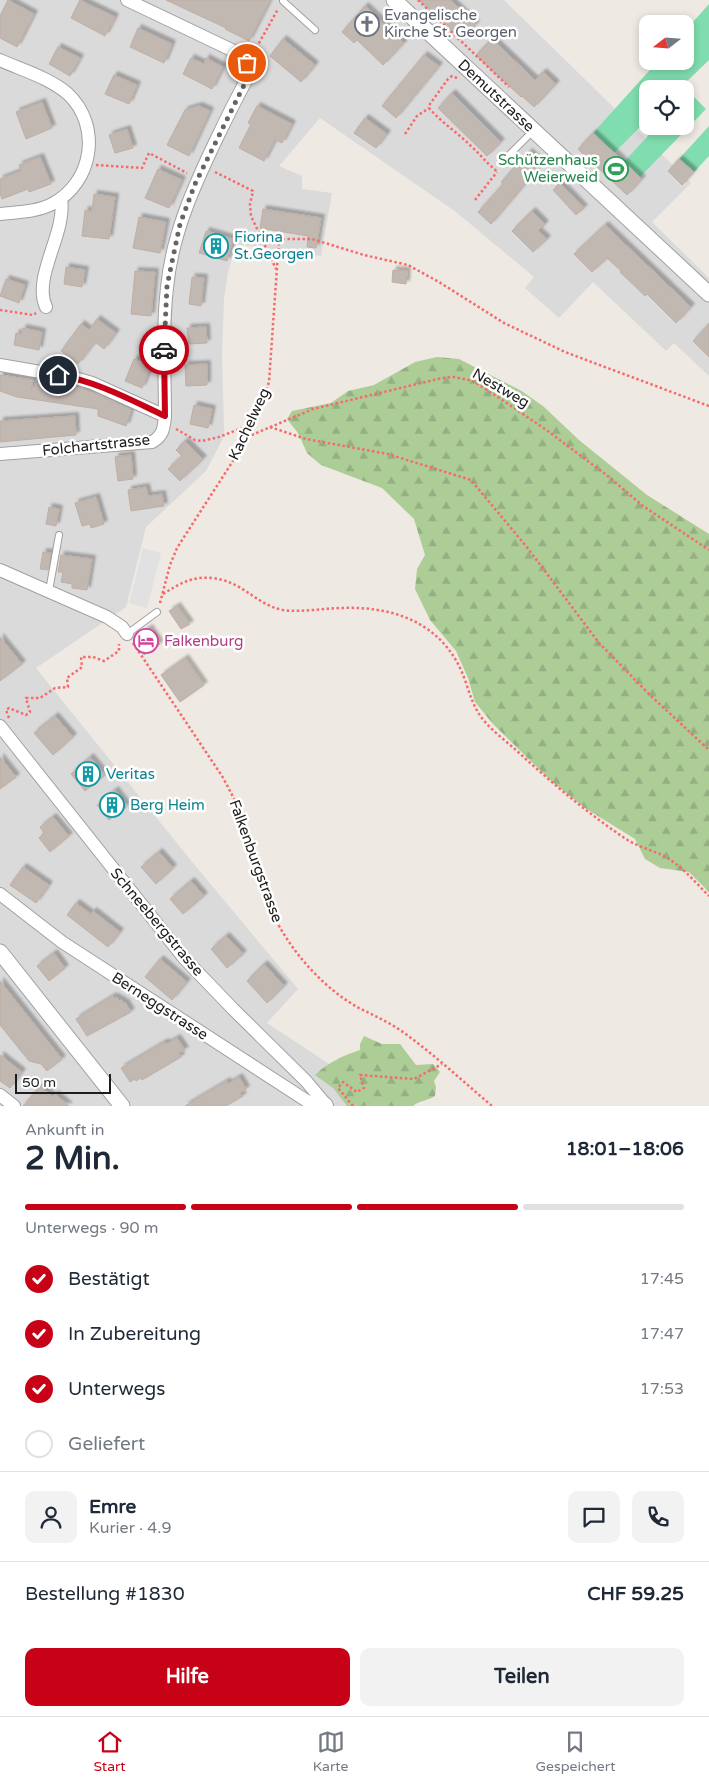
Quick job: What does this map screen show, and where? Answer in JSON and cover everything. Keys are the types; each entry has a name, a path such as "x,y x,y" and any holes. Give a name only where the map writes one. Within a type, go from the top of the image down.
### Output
{"street":[{"name":"Folchartstrasse","path":"0,454 152,442 161,435 169,422 165,308 174,245 195,184 248,77 247,63 238,53 127,0"},
{"name":"Demutstrasse","path":"394,0 709,294"},
{"path":"0,60 60,88 75,102 85,120 89,141 87,162 77,183 61,199 41,208 0,214"},
{"path":"46,307 42,295 52,247 62,218 61,199"},
{"path":"0,365 75,378 92,383 169,422"},
{"path":"0,570 107,617 122,627 127,634"},
{"name":"Schneebergstrasse","path":"0,726 184,958 239,1016 306,1081 327,1105"},
{"name":"Berneggstrasse","path":"0,894 62,942 230,1052 308,1101 318,1105 327,1105"},
{"path":"0,952 122,1106"},
{"path":"0,1095 14,1106"}],"lane":[{"path":"283,1 316,30"},
{"path":"504,160 534,130"},
{"path":"49,591 59,535"},
{"path":"127,634 157,612"}],"path":[{"path":"418,0 512,90"},
{"path":"255,50 283,1"},
{"path":"405,134 418,116 429,108 437,94 452,76"},
{"path":"429,108 498,172"},
{"path":"95,164 142,168 149,154 188,173"},
{"path":"475,200 504,165 504,160"},
{"path":"212,170 253,191 250,204 251,216 277,270"},
{"name":"Kachelweg","path":"709,406 639,381 539,340 504,323 408,265 364,255 312,239 279,240 269,382 246,437 177,548 162,594 186,580 212,578 240,586 267,604 282,610 362,608 388,612 419,624 440,638 454,655 472,702 486,724 581,807 628,840 680,867 709,896"},
{"path":"0,310 33,315 46,307"},
{"name":"Nestweg","path":"246,437 313,409 442,378 454,377 473,381 545,429 609,477 643,506 709,550"},
{"path":"169,422 195,440 202,441 242,428 250,429"},
{"path":"270,427 306,439 388,454 471,480 526,546 599,643 650,695 709,750"},
{"name":"Falkenburgstrasse","path":"127,634 233,797 250,838 270,908 291,945 337,993 358,1007 398,1028 492,1106"},
{"path":"9,716 6,710 9,708 26,715 30,712 26,698 40,698 56,688 68,687 67,678 82,666 81,657 93,657 104,661 119,651 120,647"},
{"path":"353,1106 338,1088 343,1082 357,1092 364,1088 360,1075 414,1080 442,1064"}],"shaded area":[{"path":"0,0 504,0 639,132 639,135 642,135 691,183 652,222 709,278 709,376 674,343 666,351 593,282 559,318 525,288 534,277 456,212 320,118 279,166 302,176 302,189 332,193 321,256 236,244 228,272 224,299 222,353 224,431 222,440 206,471 146,527 126,607 36,668 193,863 298,989 267,1023 393,1106 0,1106"},
{"path":"143,548 161,553 147,608 129,603"}],"green space":[{"path":"709,4 709,60 688,80 641,80 650,70 694,70 694,21"},
{"path":"639,82 639,128 614,153 593,133"},
{"path":"694,97 706,109 694,121"},
{"path":"709,126 709,156 694,172 679,159"},
{"path":"649,135 681,135 640,177 624,162"},
{"path":"437,357 459,359 520,390 543,406 579,440 647,495 709,534 709,892 689,872 660,868 645,859 635,839 585,808 551,781 493,724 475,702 468,678 456,651 430,620 415,589 417,569 425,555 414,519 382,488 321,465 307,453 298,433 287,419 292,411 331,403 348,391 374,385 415,362"},
{"path":"364,1036 382,1044 400,1044 416,1065 433,1064 440,1072 434,1081 436,1087 435,1096 413,1106 347,1106 333,1088 315,1075 325,1066 360,1050 360,1044"}],"building":[{"path":"8,0 34,14 17,47 0,38 0,16"},
{"path":"80,0 115,17 105,36 71,18"},
{"path":"166,0 270,0 249,41"},
{"path":"419,0 450,0 476,24 461,40"},
{"path":"365,6 404,43 383,65 357,40 354,43 342,32"},
{"path":"138,28 172,44 164,63 130,47"},
{"path":"283,39 315,65 301,82 270,56"},
{"path":"492,39 535,80 543,72 556,84 534,107 476,55"},
{"path":"58,47 80,58 70,76 49,64"},
{"path":"424,55 439,66 396,118 382,106"},
{"path":"191,58 204,64 206,58 223,67 212,89 183,74"},
{"path":"114,75 137,85 129,104 105,94"},
{"path":"452,93 501,142 487,156 438,108"},
{"path":"42,102 52,128 26,139 16,112"},
{"path":"199,106 210,111 189,156 167,145 185,110"},
{"path":"257,106 292,124 282,143 275,140 264,161 239,148 251,124 248,123"},
{"path":"365,118 387,134 376,148 354,133"},
{"path":"127,129 133,148 115,153 109,135"},
{"name":"Schützenhaus Weierweid","path":"593,133 642,179 627,195 578,149"},
{"path":"529,152 542,164 491,224 478,212 503,184 501,182"},
{"path":"40,157 51,184 29,192 28,189 2,199 0,179 21,171 19,165"},
{"path":"679,159 694,172 682,185 668,171"},
{"path":"158,169 182,180 169,208 145,198"},
{"path":"560,183 584,208 576,215 553,190"},
{"path":"94,194 115,197 109,239 82,236 85,210 92,211"},
{"path":"263,209 321,218 316,248 307,247 308,236 260,228"},
{"path":"532,211 545,224 538,231 547,239 533,252 512,231"},
{"path":"139,217 166,222 160,253 133,248"},
{"path":"605,225 691,307 676,323 647,294 645,296 607,258 592,272 574,254"},
{"name":"Fiorina St.Georgen","path":"206,231 233,239 227,261 199,253"},
{"path":"66,267 85,270 82,287 64,284"},
{"path":"393,270 407,271 406,284 392,282"},
{"path":"135,271 155,272 151,316 131,314"},
{"path":"192,277 204,278 201,306 189,304"},
{"path":"6,279 25,285 19,303 0,296"},
{"path":"97,319 116,333 104,349 95,342 78,364 61,351 81,324 89,330"},
{"path":"709,324 709,357 693,341"},
{"path":"206,327 207,343 189,344 187,328"},
{"path":"23,328 42,332 39,350 14,345 16,333 21,334"},
{"path":"134,359 151,366 142,388 125,381"},
{"path":"207,364 207,385 186,386 185,365"},
{"path":"0,375 33,380 31,390 38,381 75,386 99,395 131,410 126,426 98,416 98,409 17,397 0,391"},
{"path":"194,405 212,409 208,428 190,424"},
{"path":"75,416 76,435 0,442 0,421"},
{"path":"185,441 203,459 180,481 168,469 182,456 176,450"},
{"path":"131,455 133,479 118,481 115,457"},
{"path":"146,487 148,496 162,494 164,506 131,511 128,490"},
{"path":"96,497 104,524 91,528 90,524 82,526 75,503"},
{"path":"49,507 59,509 56,526 46,524"},
{"path":"43,552 51,553 48,570 40,569"},
{"path":"61,555 92,559 87,590 72,588 72,584 61,582 63,572 58,572"},
{"path":"177,606 190,624 181,629 169,611"},
{"name":"Falkenburg","path":"149,628 160,644 144,655 133,639"},
{"path":"0,637 22,664 0,681"},
{"name":"Falkenburg","path":"185,658 204,685 180,702 161,675"},
{"path":"55,716 73,737 53,755 34,733"},
{"path":"0,757 16,777 0,789"},
{"name":"Veritas","path":"90,757 105,775 85,791 71,774"},
{"name":"Berg Heim","path":"115,790 127,806 109,820 97,805"},
{"path":"53,817 69,836 50,852 39,838 44,833 40,827"},
{"path":"159,852 173,868 156,884 141,867"},
{"path":"23,867 49,885 36,903 10,885"},
{"path":"191,881 204,896 183,914 170,899"},
{"path":"76,903 91,914 93,911 120,932 108,947 67,915"},
{"path":"226,936 243,954 227,968 211,949"},
{"path":"54,953 65,968 49,981 37,966"},
{"path":"160,959 187,982 172,1000 145,977"},
{"path":"264,964 284,986 267,1003 247,981"},
{"path":"0,981 62,1059 47,1071 41,1064 29,1061 0,1025"},
{"path":"113,996 117,997 119,1001 121,999 123,1003 125,1002 131,1012 87,1036 76,1019"},
{"path":"177,1038 185,1050 179,1053 181,1057 142,1080 141,1078 136,1081 135,1079 130,1082 121,1068 165,1042 166,1044"},
{"path":"0,1055 22,1072 10,1088 0,1081"},
{"path":"239,1077 246,1089 240,1093 243,1096 226,1106 185,1106 227,1081 228,1084"},
{"path":"40,1086 53,1097 55,1094 69,1106 23,1106"}],"way so far":[{"path":"164,350 167,286 180,224 195,184 248,77 247,63"}],"place":[{"name":"Evangelische Kirche St. Georgen","path":"367,24"},
{"name":"Schützenhaus Weierweid","path":"616,169"},
{"name":"Fiorina St.Georgen","path":"216,246"},
{"name":"Falkenburg","path":"146,641"},
{"name":"Veritas","path":"88,774"},
{"name":"Berg Heim","path":"112,805"}],"route":[{"path":"58,375 92,383 165,416 164,350"}]}
